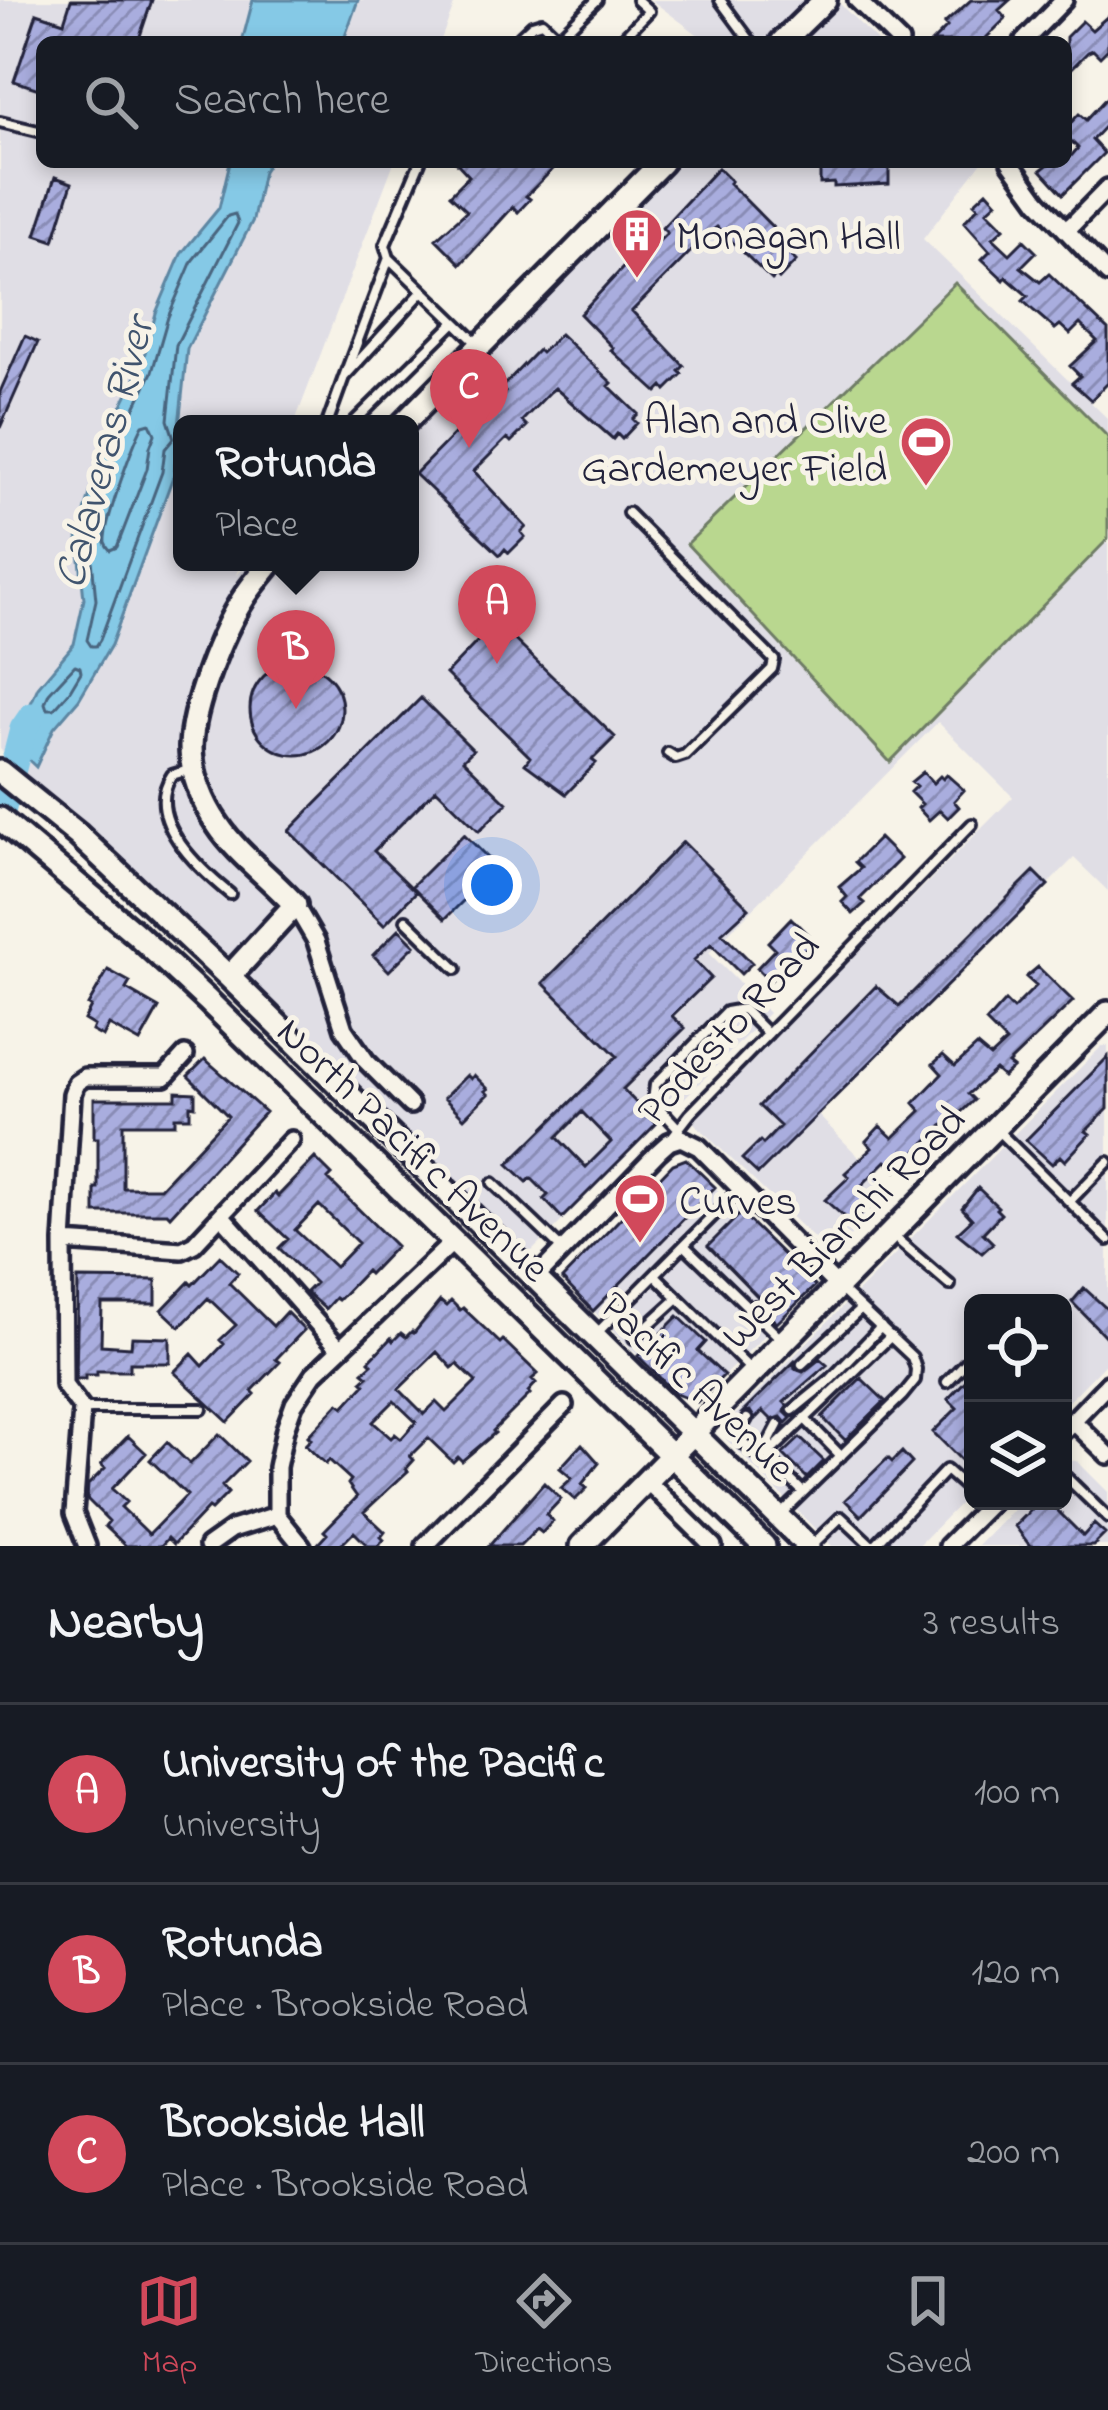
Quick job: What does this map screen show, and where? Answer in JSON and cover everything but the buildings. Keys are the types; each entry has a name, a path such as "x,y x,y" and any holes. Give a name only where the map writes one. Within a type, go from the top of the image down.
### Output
{"main road":[{"path":"788,36 825,0"},
{"path":"412,415 656,168"},
{"path":"131,931 195,973 218,980 229,977 296,905 222,832 205,803 191,751 196,714 214,658 242,601 264,571"},
{"path":"0,772 78,835 229,977"},
{"name":"North Pacific Avenue","path":"0,819 207,1000 764,1546"},
{"name":"Pacific Avenue","path":"229,977 809,1546"},
{"name":"West Bianchi Road","path":"582,1546 1108,1013"},
{"path":"454,1241 481,1239 535,1280"}],"street":[{"path":"857,0 894,36"},
{"path":"1029,36 1064,0"},
{"path":"1014,168 1108,274"},
{"path":"1067,230 1108,188"},
{"path":"296,905 316,941 344,1029 365,1061 410,1106"},
{"path":"87,1546 74,1513 82,1409 64,1384 63,1242 72,1094 85,1077 165,1077 185,1055"},
{"path":"674,1135 690,1141 838,1287"},
{"name":"Podesto Road","path":"535,1280 674,1135"},
{"path":"63,1242 182,1250 194,1244 291,1140"},
{"path":"221,1214 340,1349"},
{"path":"302,1546 278,1515 277,1468 294,1404 314,1374 454,1241"},
{"path":"1072,1422 1108,1384"},
{"path":"424,1546 564,1405"},
{"path":"1072,1432 1108,1456"},
{"path":"646,1480 713,1546"},
{"path":"948,1546 981,1510"},
{"path":"208,1546 232,1529 278,1515"}],"lane":[{"path":"565,36 597,0"},
{"path":"625,36 649,11 637,0"},
{"path":"720,0 747,36"},
{"path":"521,36 536,23 545,24 557,36"},
{"path":"0,122 36,131"},
{"path":"417,168 385,245 389,258 480,346"},
{"path":"330,415 389,258"},
{"path":"344,377 423,291"},
{"path":"361,415 455,322"},
{"path":"628,513 774,660 772,669 686,755 676,758 668,753"},
{"path":"194,769 172,775 163,789 162,808 202,872 230,894"},
{"name":"Podesto Road","path":"674,1135 972,824"},
{"path":"406,920 456,969"},
{"path":"674,1135 653,1101 655,1085 726,1012 743,1009 768,1034"},
{"path":"994,1128 1108,1240"},
{"path":"1070,1201 1108,1162"},
{"path":"493,1183 563,1250"},
{"path":"593,1336 740,1189"},
{"path":"890,1233 950,1285"},
{"path":"684,1245 783,1341"},
{"path":"655,1275 753,1372"},
{"path":"778,1517 915,1380 912,1357 838,1287"},
{"path":"634,1339 678,1298"},
{"path":"802,1364 861,1309"},
{"path":"793,1410 881,1328"},
{"path":"803,1492 766,1456 891,1336"},
{"path":"947,1382 964,1364"},
{"path":"82,1409 202,1408"},
{"path":"804,1418 841,1456"},
{"path":"747,1419 738,1433 754,1453 768,1444 778,1425"},
{"path":"809,1546 841,1517 873,1546 946,1470 964,1487"},
{"path":"1072,1483 1108,1518"}],"shaded area":[{"path":"0,0 456,0 442,36 36,36 36,168 392,168 297,415 173,415 173,571 238,571 237,575 241,571 419,571 419,415 395,415 638,168 977,168 923,239 1108,419 1108,891 1074,858 818,1115 897,1196 830,1254 691,1120 1013,797 938,722 709,953 769,1013 531,1252 0,749"},
{"path":"651,0 836,0 872,36 700,36"},
{"path":"1102,1046 1108,1046 1108,1361 1072,1398 1072,1294 964,1294 964,1499 918,1546 832,1546 726,1439 727,1423"},
{"path":"686,1159 815,1286 697,1402 676,1394 562,1279 673,1164"},
{"path":"1072,1461 1108,1492 1108,1546 978,1546 1013,1510 1072,1510"}],"green space":[{"name":"Alan and Olive Gardemeyer Field","path":"955,283 1108,437 1108,539 890,762 687,544"}],"water":[{"path":"253,0 358,0 345,36 244,36"},
{"path":"229,168 265,168 253,220 187,349 180,415 173,415 173,477 111,645 79,699 54,728 36,767 13,745 38,687 74,644 84,599 78,539 110,429 141,367 156,313 181,254 219,208"}],"waterway":[{"name":"Calaveras River","path":"0,820 23,729 32,716"}],"place":[{"name":"Monagan Hall","path":"637,280"},
{"name":"Brookside Hall","path":"469,448"},
{"name":"Alan and Olive Gardemeyer Field","path":"926,488"},
{"name":"University of the Pacific","path":"497,664"},
{"name":"Rotunda","path":"296,709"},
{"name":"Curves","path":"640,1245"}]}
